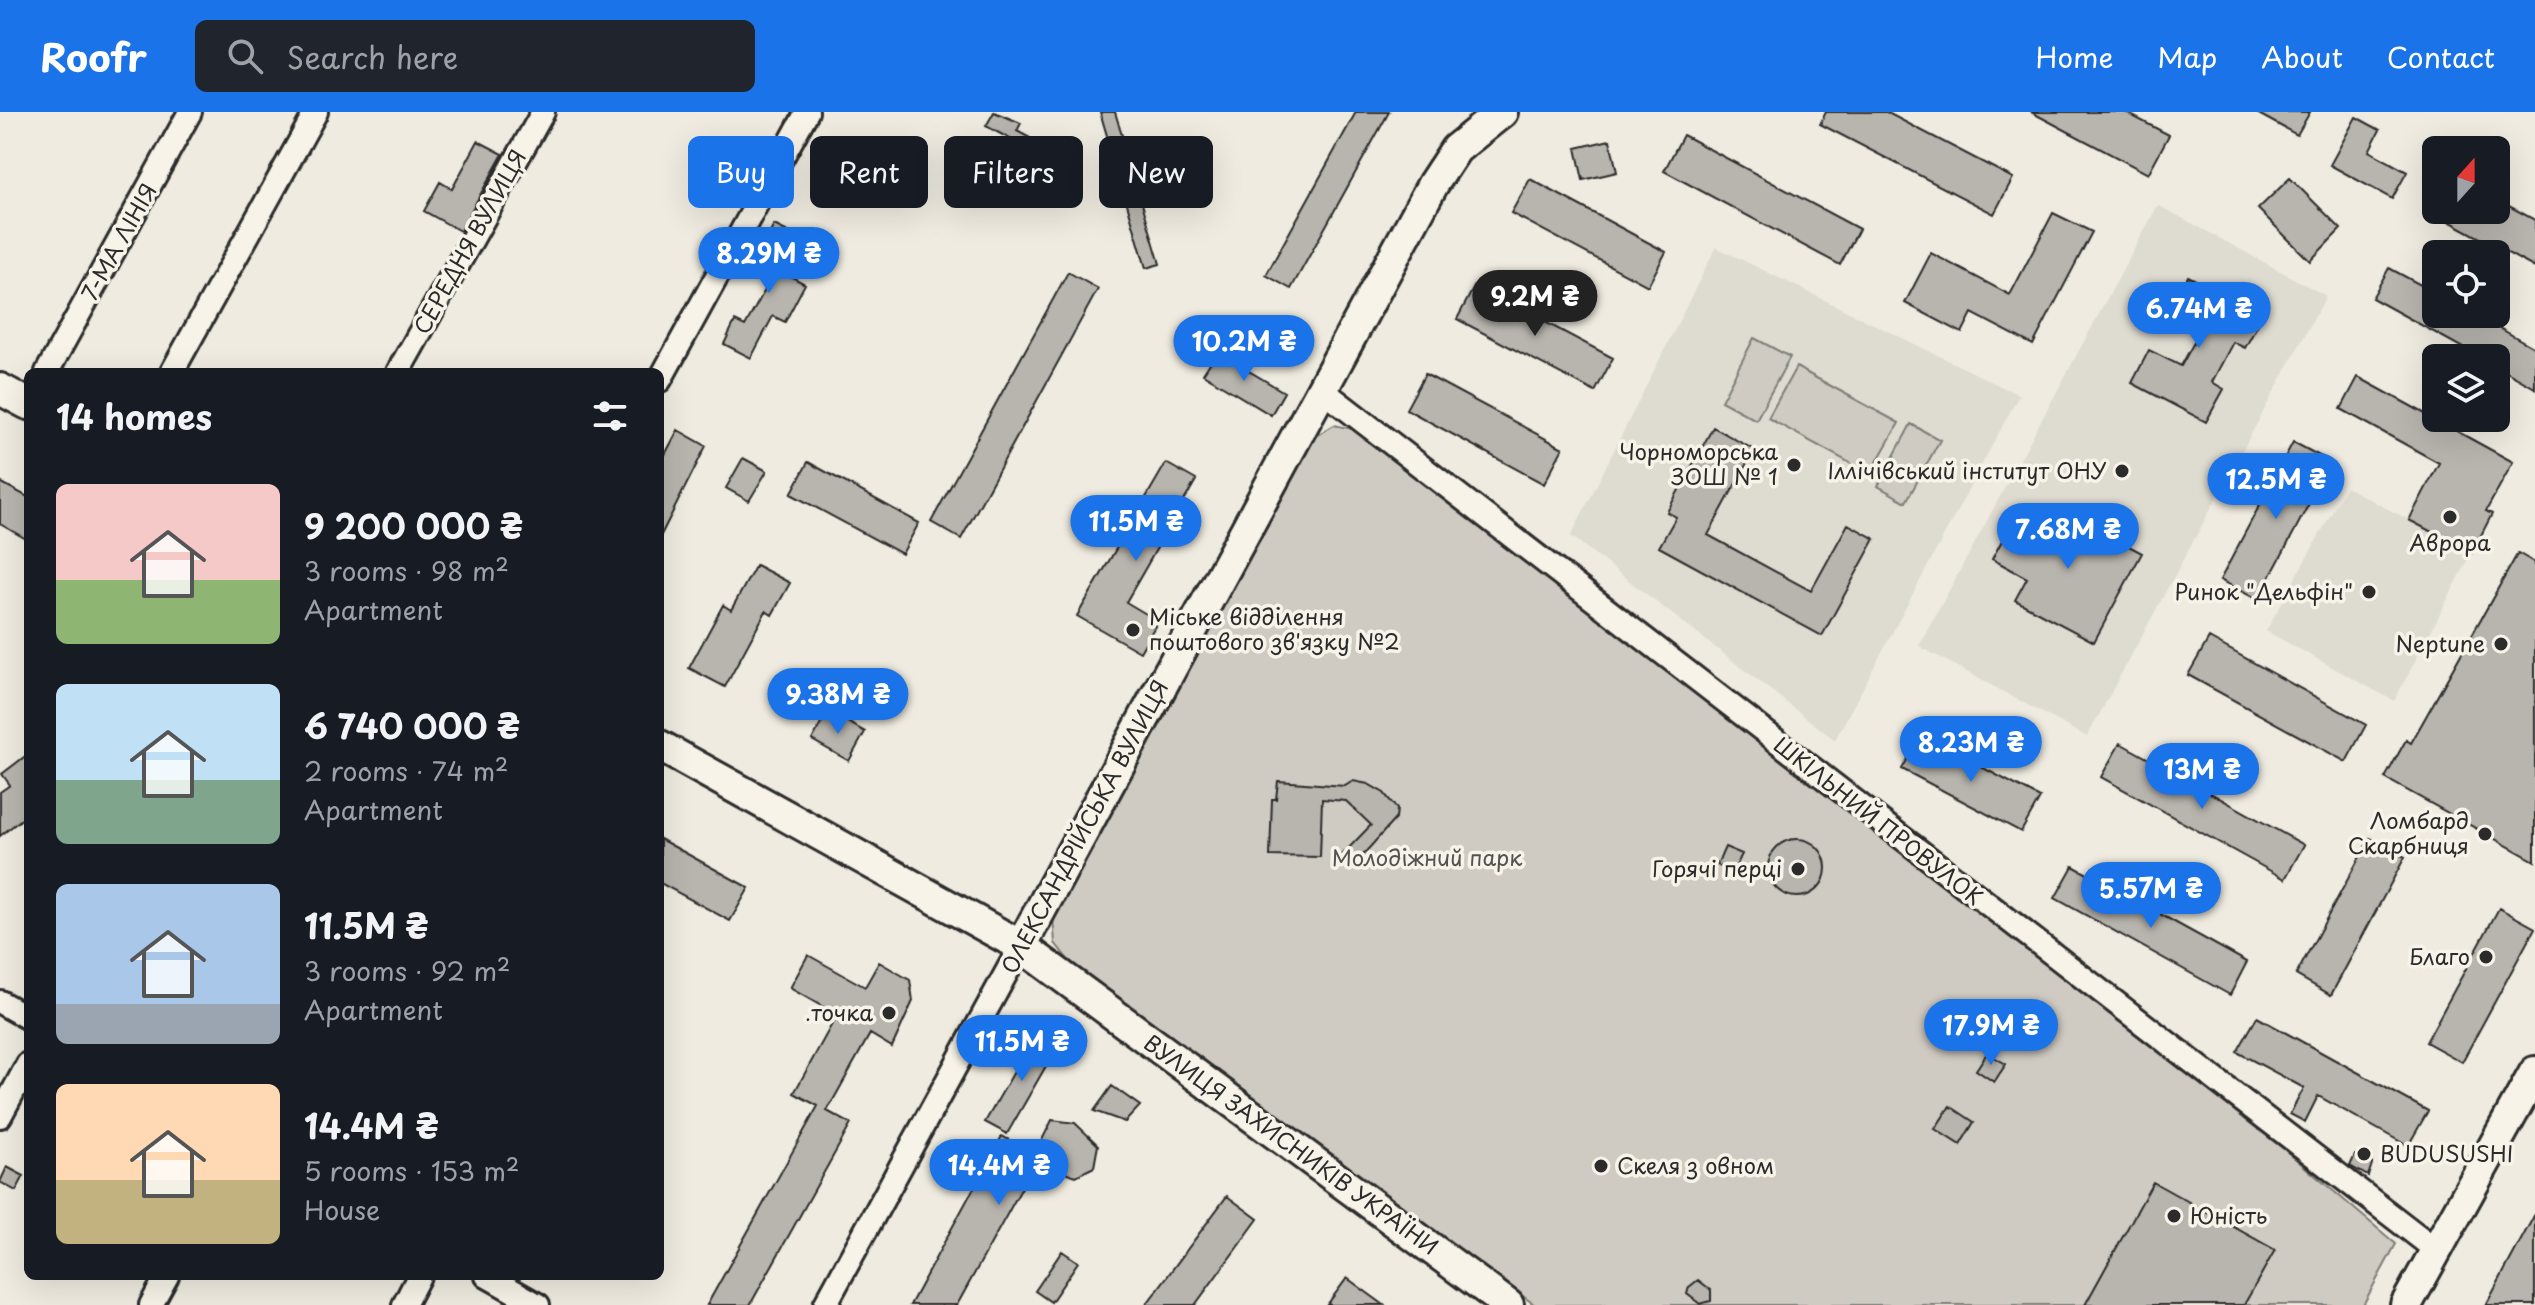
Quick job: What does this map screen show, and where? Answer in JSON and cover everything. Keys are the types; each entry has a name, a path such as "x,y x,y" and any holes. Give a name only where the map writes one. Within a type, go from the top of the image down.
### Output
{"main road":[{"name":"ОЛЕКСАНДРІЙСЬКА ВУЛИЦЯ","path":"1021,946 1433,184 1456,149 1502,112"},
{"path":"0,389 24,402"},
{"name":"ВУЛИЦЯ ЗАХИСНИКІВ УКРАЇНИ","path":"664,748 1021,946 1508,1305"},
{"path":"2406,1305 2535,1072"}],"street":[{"name":"7-МА ЛІНІЯ","path":"49,368 190,112"},
{"path":"174,368 316,112"},
{"name":"СЕРЕДНЯ ВУЛИЦЯ","path":"400,368 543,112"},
{"path":"664,373 807,112"},
{"name":"ШКІЛЬНИЙ ПРОВУЛОК","path":"1321,389 2436,1250"},
{"name":"ОЛЕКСАНДРІЙСЬКА ВУЛИЦЯ","path":"825,1305 1021,946"},
{"path":"0,1002 24,1016"},
{"path":"0,1116 24,1071"},
{"path":"151,1305 165,1280"},
{"path":"404,1305 417,1280"},
{"path":"494,1280 538,1305"}],"shaded area":[{"name":"Іллічівський інститут ОНУ","path":"2158,205 2326,296 2087,737 1919,646"},
{"name":"Чорноморська ЗОШ № 1","path":"1716,247 2019,395 1835,740 1571,536"},
{"name":"Ринок \"Дельфін\"","path":"2346,487 2472,553 2394,701 2266,631"}],"green space":[{"path":"1754,338 1790,357 1756,420 1721,401"},
{"path":"1796,367 1899,423 1870,474 1768,418"},
{"path":"1911,424 1940,440 1906,502 1878,486"},
{"name":"Молодіжний парк","path":"1334,425 1357,430 2285,1150 2396,1244 2363,1305 1535,1305 1070,962 1055,943 1053,917 1314,437"}],"building":[{"path":"994,112 1021,123 1017,131 1026,136 1005,136 986,126"},
{"path":"1100,112 1115,112 1122,136 1107,136"},
{"path":"1356,112 1389,112 1291,289 1266,275"},
{"path":"1826,112 1886,112 2013,178 1994,214 1820,124"},
{"path":"2031,112 2125,112 2169,135 2148,174"},
{"path":"2255,112 2310,112 2297,135"},
{"path":"2356,117 2380,130 2369,151 2407,172 2392,199 2330,165"},
{"path":"1683,135 1859,229 1840,265 1664,171"},
{"path":"1610,140 1617,172 1583,180 1576,148"},
{"path":"478,141 503,154 460,231 424,211 440,182 452,189"},
{"path":"2290,178 2341,229 2310,261 2258,209"},
{"path":"1530,179 1666,252 1648,286 1511,213"},
{"path":"2510,207 2535,220 2535,268 2510,254 2510,240 2484,240 2455,224 2510,224"},
{"path":"1128,208 1143,208 1160,264 1146,268"},
{"path":"2053,213 2092,232 2033,345 1972,313 1962,333 1905,303 1931,253 2010,295"},
{"path":"774,225 796,236 779,270 805,284 785,322 773,316 751,358 724,344 735,321 745,326 776,270 756,260"},
{"path":"2389,268 2422,286 2422,326 2372,298"},
{"path":"1068,272 1098,289 961,539 931,522"},
{"path":"2188,276 2263,315 2245,348 2233,342 2212,382 2224,389 2206,422 2132,383 2149,350 2181,366 2203,326 2171,309"},
{"path":"1475,285 1613,358 1595,392 1457,319"},
{"path":"2426,328 2499,328 2535,348 2535,388 2510,374 2510,344 2456,344"},
{"path":"1217,352 1284,392 1271,415 1203,374"},
{"path":"1425,374 1563,448 1544,484 1406,409"},
{"path":"2358,377 2422,412 2422,432 2458,432 2513,462 2486,511 2492,514 2472,553 2409,520 2439,463 2341,409"},
{"path":"1713,427 1754,450 1708,535 1811,591 1848,524 1875,539 1822,636 1659,547 1676,517 1667,512"},
{"path":"678,430 706,446 664,529 664,456"},
{"path":"2293,442 2331,462 2258,600 2220,580"},
{"path":"743,458 767,471 749,501 726,488"},
{"path":"808,462 919,523 902,554 791,494"},
{"path":"1166,463 1196,480 1126,602 1158,621 1140,652 1077,616"},
{"path":"0,482 24,495 24,538 0,524"},
{"path":"2063,511 2142,553 2094,642 2015,600 2027,578 1992,559 2015,516 2050,535"},
{"name":"Neptune","path":"2518,553 2535,563 2535,861 2385,778 2406,740 2411,743"},
{"path":"756,565 790,583 772,615 766,611 725,687 689,668 723,605 731,610"},
{"path":"2209,638 2366,725 2346,762 2188,675"},
{"path":"828,711 865,732 849,761 812,740"},
{"path":"1921,735 2040,798 2021,832 1902,769"},
{"path":"2120,743 2304,845 2285,879 2101,777"},
{"path":"24,757 24,817 0,836 0,792 10,785 2,774"},
{"path":"1278,781 1345,786 1353,781 1368,784 1384,793 1397,809 1396,818 1353,866 1344,865 1341,856 1371,825 1346,801 1322,799 1320,857 1270,856 1272,799 1276,799"},
{"path":"2370,838 2405,857 2331,995 2296,975"},
{"path":"1797,839 1808,841 1817,848 1824,857 1824,879 1817,888 1808,895 1797,897 1786,895 1777,888 1770,879 1768,868 1770,857 1777,848 1786,841"},
{"path":"664,841 749,888 730,921 664,885"},
{"path":"1725,847 1742,854 1733,873 1717,865"},
{"path":"2073,866 2247,962 2230,995 2055,898"},
{"path":"2499,908 2535,928 2462,1062 2426,1042"},
{"path":"808,955 865,987 879,962 910,980 913,1001 892,1047 870,1034 827,1111 851,1124 750,1305 707,1305 818,1106 794,1093 837,1015 790,988"},
{"path":"2257,1017 2428,1111 2408,1146 2318,1096 2305,1122 2290,1114 2304,1088 2237,1052"},
{"path":"1037,1032 1058,1045 1007,1134 985,1122"},
{"path":"1987,1053 2006,1064 1994,1082 1976,1070"},
{"path":"1112,1086 1140,1106 1125,1122 1094,1111"},
{"path":"1950,1106 1974,1122 1960,1145 1935,1129"},
{"path":"1052,1120 1075,1123 1098,1145 1094,1167 1076,1176 1036,1162 957,1305 910,1305 1002,1136 1035,1154"},
{"path":"2368,1151 2372,1164 2368,1176 2350,1166 2355,1155"},
{"path":"7,1167 24,1176 16,1191 0,1182"},
{"name":"Юність","path":"2153,1182 2275,1250 2244,1305 2085,1305"},
{"path":"1227,1196 1258,1219 1195,1305 1146,1305"},
{"path":"2535,1214 2535,1305 2486,1305"},
{"path":"1062,1251 1078,1262 1051,1302 1035,1291"},
{"path":"1347,1278 1384,1305 1327,1305"},
{"path":"1698,1280 1711,1290 1711,1301 1700,1304 1687,1294 1689,1287"}],"place":[{"name":"Чорноморська ЗОШ № 1","path":"1794,465"},
{"name":"Іллічівський інститут ОНУ","path":"2122,471"},
{"name":"Аврора","path":"2450,517"},
{"name":"Ринок \"Дельфін\"","path":"2369,592"},
{"name":"Міське відділення поштового зв'язку №2","path":"1133,630"},
{"name":"Neptune","path":"2501,644"},
{"name":"Ломбард Скарбниця","path":"2485,834"},
{"name":"Горячі перці","path":"1798,869"},
{"name":"Благо","path":"2486,957"},
{"name":".точка","path":"889,1013"},
{"name":"BUDUSUSHI","path":"2364,1154"},
{"name":"Скеля з овном","path":"1601,1166"},
{"name":"Юність","path":"2174,1216"}]}
